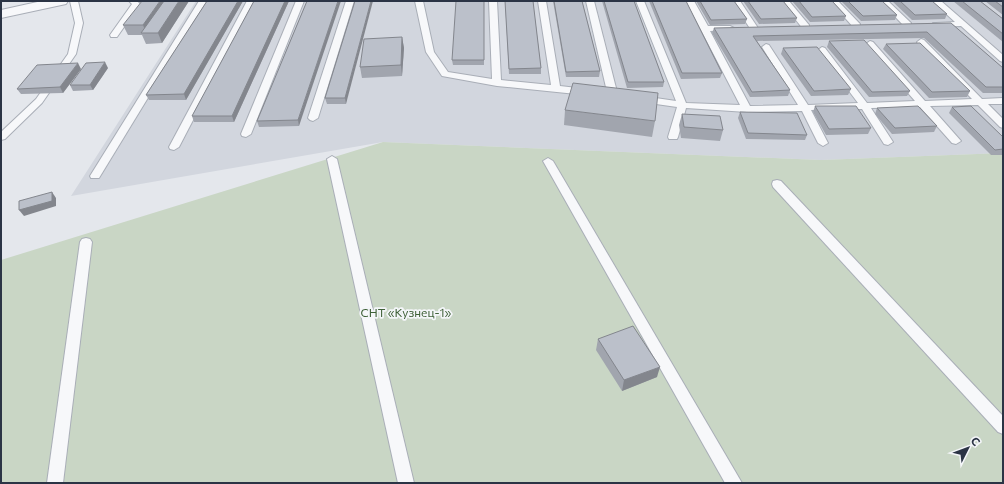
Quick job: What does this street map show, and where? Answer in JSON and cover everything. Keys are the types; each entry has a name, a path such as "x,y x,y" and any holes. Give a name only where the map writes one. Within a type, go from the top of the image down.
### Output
{"street":[{"path":"1,14 61,1"}],"lane":[{"path":"1,137 39,101 72,54 79,23 74,1"},
{"path":"114,35 136,4 133,1"},
{"path":"95,176 203,1"},
{"path":"174,147 252,1"},
{"path":"246,134 300,1"},
{"path":"312,118 350,1"},
{"path":"419,1 430,52 445,74 497,83 597,93 682,105 747,109 1003,101"},
{"path":"493,1 497,83"},
{"path":"542,1 556,89"},
{"path":"590,1 621,97"},
{"path":"640,1 682,105 673,137"},
{"path":"690,1 747,109"},
{"path":"705,29 758,28 736,1"},
{"path":"785,1 810,27 791,27"},
{"path":"834,1 860,26 842,26"},
{"path":"884,1 916,25"},
{"path":"936,1 1003,59"},
{"path":"893,25 963,24"},
{"path":"921,42 1003,125"},
{"path":"870,44 956,141"},
{"path":"766,47 805,108 823,142"},
{"path":"822,50 865,106 888,142"},
{"path":"332,159 406,483"},
{"path":"548,162 734,483"},
{"path":"777,184 1003,427"},
{"path":"55,483 86,242"}],"shaded area":[{"path":"196,1 1003,1 1003,153 821,160 383,142 71,196"}],"green space":[{"name":"СНТ «Кузнец-1»","path":"383,142 821,160 1003,153 1003,483 1,483 1,260"}],"building":[{"path":"142,1 160,1 143,25 123,25"},
{"path":"164,1 179,1 158,33 141,33"},
{"path":"207,1 238,1 184,94 146,95"},
{"path":"254,1 285,1 232,116 192,116"},
{"path":"307,1 338,1 298,120 257,121"},
{"path":"355,1 371,1 345,98 325,98"},
{"path":"456,1 484,1 484,60 452,60"},
{"path":"505,1 533,1 541,68 509,69"},
{"path":"554,1 582,1 600,71 566,72"},
{"path":"604,1 634,1 664,82 628,82"},
{"path":"652,1 686,1 722,73 682,73"},
{"path":"700,1 734,1 747,19 711,20"},
{"path":"748,1 783,1 797,18 761,19"},
{"path":"799,1 832,1 846,16 812,17"},
{"path":"848,1 882,1 897,15 863,16"},
{"path":"900,1 932,1 947,14 915,15"},
{"path":"962,1 980,1 1003,19 1003,34"},
{"path":"995,1 1003,1 1003,7"},
{"path":"951,23 1003,68 1003,87 986,87 927,32 753,36 790,90 752,92 714,28"},
{"path":"402,37 401,65 360,67 364,39"},
{"path":"864,40 910,91 872,92 829,41"},
{"path":"920,43 970,91 932,92 886,44"},
{"path":"817,47 851,89 814,91 783,48"},
{"path":"105,62 90,85 70,85 86,63"},
{"path":"78,63 60,87 17,89 37,65"},
{"path":"573,83 658,93 655,121 565,110"},
{"path":"815,106 856,106 871,128 829,129"},
{"path":"918,106 937,126 895,128 877,108"},
{"path":"971,106 1003,137 1003,149 995,150 952,107"},
{"path":"740,112 797,113 807,135 748,133"},
{"path":"682,114 720,116 723,130 684,127"},
{"path":"52,192 52,201 19,210 19,201"},
{"path":"633,326 660,367 624,380 598,339"}]}
